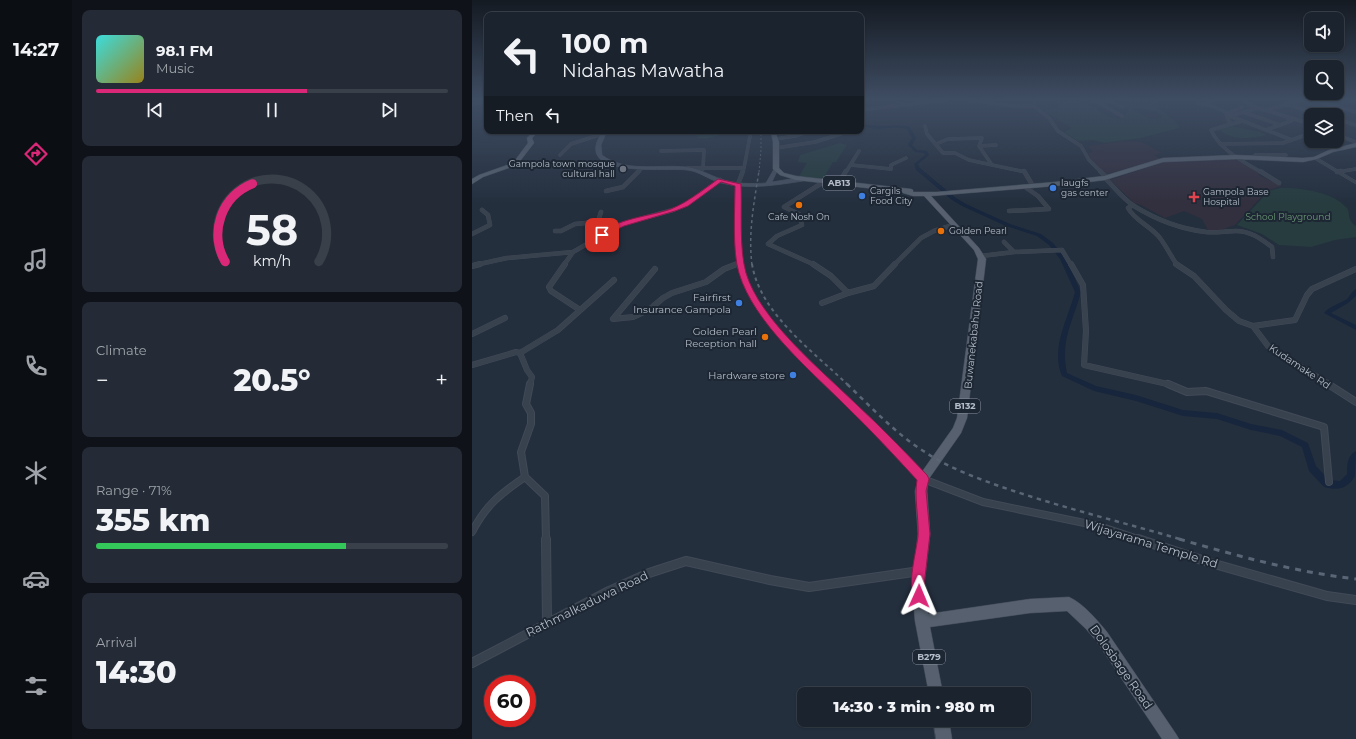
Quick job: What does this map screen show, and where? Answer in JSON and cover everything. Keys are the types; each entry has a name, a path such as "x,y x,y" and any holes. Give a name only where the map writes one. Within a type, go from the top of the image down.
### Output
{"main road":[{"path":"472,182 481,176 516,163 531,143 529,138 533,134"},
{"path":"603,134 599,142 598,151 601,157 609,163 642,168 687,168 720,180 738,184 768,184 803,179"},
{"path":"768,184 776,169 776,148 774,134"},
{"name":"AB13","path":"776,169 785,176 803,179 931,194 954,191 1025,187 1105,177 1162,160 1236,156 1303,160 1315,158 1356,142"},
{"path":"931,194 953,224 981,256"},
{"name":"Buwanekabahu Road","path":"923,479 957,430 962,418 966,399 981,256"},
{"path":"922,621 918,586 924,534 921,491 923,479"},
{"name":"Dolosbage Road","path":"922,621 1030,606 1069,604 1091,624 1102,637 1171,739"},
{"name":"B279","path":"922,621 935,687"},
{"path":"943,727 944,739"}],"street":[{"path":"560,155 571,144 597,134"},
{"path":"750,134 744,168 738,184 739,245 742,272 752,297 786,341 923,479"},
{"path":"775,139 801,134"},
{"path":"776,148 814,142 839,134"},
{"path":"927,134 943,154 955,153 969,160 1024,171 1033,186"},
{"name":"Kudamake Rd","path":"1063,134 1081,146 1089,160 1133,205 1128,208 1132,215 1150,227 1160,238 1177,266 1194,276 1239,322 1253,326 1268,346 1356,402"},
{"path":"1213,134 1220,144 1236,156 1279,182"},
{"path":"1278,134 1292,140"},
{"path":"1220,144 1272,145 1304,136"},
{"path":"1344,137 1356,142"},
{"path":"936,144 948,139 982,138 979,146"},
{"path":"979,146 996,145"},
{"path":"979,146 992,165"},
{"path":"661,151 704,150 703,169"},
{"path":"839,183 859,151"},
{"path":"1255,158 1255,155 1286,155"},
{"path":"850,165 891,169 891,165 906,158"},
{"path":"1315,158 1356,183"},
{"path":"606,191 623,187 642,168"},
{"path":"687,168 744,168"},
{"path":"1337,172 1356,169"},
{"path":"580,310 551,290 549,286 573,252 622,224 686,205 720,180"},
{"path":"825,181 784,207 799,214 802,225 777,236 768,244 813,262 839,282 848,293"},
{"path":"1009,211 1049,208 1038,196 1025,187"},
{"path":"1133,205 1144,209 1162,220 1185,228 1214,233 1238,231 1259,237 1272,247 1273,257"},
{"path":"472,234 490,225 488,215 482,210"},
{"path":"592,240 601,212"},
{"path":"555,232 575,224 597,222"},
{"path":"822,303 848,293 874,286 921,238 934,231 953,224"},
{"path":"1004,242 1014,252"},
{"path":"981,256 1014,252 1062,250 1083,285 1086,331 1084,365 1172,385 1187,392 1212,392 1324,427 1329,482"},
{"path":"472,266 506,258 573,252"},
{"path":"655,269 613,319 633,317 650,309 662,298 672,292 706,282 724,269 741,262"},
{"path":"1253,326 1295,320 1300,314 1309,292 1314,287 1326,283 1356,268"},
{"path":"472,365 516,352 520,353 536,345 556,332 614,280"},
{"path":"472,334 505,318"},
{"path":"520,353 527,370 532,377 526,404 531,413 531,424 522,452 525,477 545,496 547,623"},
{"path":"472,532 483,510 489,503 525,477"},
{"name":"Wijayarama Temple Rd","path":"923,479 983,502 1099,526 1212,563 1327,596 1356,600"},
{"name":"Rathmalkaduwa Road","path":"472,663 609,591 649,573 686,561 770,580 809,587 888,574 920,571"}],"shaded area":[{"path":"1123,141 1142,142 1162,153 1154,155 1160,159 1107,174 1098,168 1091,160 1088,153 1093,152 1088,146"},
{"name":"Gampola Base Hospital","path":"1236,157 1264,172 1258,175 1282,186 1268,190 1235,225 1218,231 1208,230 1202,219 1184,211 1165,218 1141,205 1134,203 1110,180 1164,162"}],"green space":[{"path":"693,134 721,134 709,138 697,138 699,136"},
{"path":"1068,134 1154,134 1141,138 1104,143 1093,140 1078,141"},
{"path":"1227,134 1266,135 1240,138"},
{"path":"840,143 847,145 836,162 833,162 823,179 799,176 807,163 798,162 800,155"},
{"name":"School Playground","path":"1280,188 1296,188 1324,194 1340,202 1348,209 1350,218 1356,226 1356,237 1335,240 1311,247 1279,245 1262,234 1237,225 1269,191"}],"waterway":[{"path":"912,134 914,138 910,145 916,151 926,152 927,155 916,164 918,169 954,199 1008,225 1039,235 1051,244 1063,259 1078,292 1063,339 1061,358 1064,374 1094,388 1136,398 1183,413 1217,416 1251,427 1282,433 1305,445 1312,468 1327,484 1342,485 1351,476 1352,460 1356,454"},
{"path":"1356,291 1350,299 1334,307 1327,313 1356,328"}],"railway":[{"path":"759,172 761,134"},
{"path":"752,265 751,230 759,171"},
{"path":"752,264 757,282 777,316 790,331 848,385"},
{"path":"847,384 884,420 914,445 951,467 1022,494 1183,540"},
{"path":"1179,539 1289,568 1356,579"}],"place":[{"name":"Gampola town mosque cultural hall","path":"623,169"},
{"name":"laugfs gas center","path":"1053,188"},
{"name":"Cargils Food City","path":"862,196"},
{"name":"Gampola Base Hospital","path":"1194,197"},
{"name":"Cafe Nosh On","path":"799,205"},
{"name":"Golden Pearl","path":"941,231"},
{"name":"Fairfirst Insurance Gampola","path":"739,303"},
{"name":"Golden Pearl Reception hall","path":"765,337"},
{"name":"Hardware store","path":"793,375"}],"route":[{"path":"602,235 622,224 686,205 720,180 738,184 739,245 742,272 752,297 786,341 923,479 921,491 924,534 918,586 919,596"}]}
